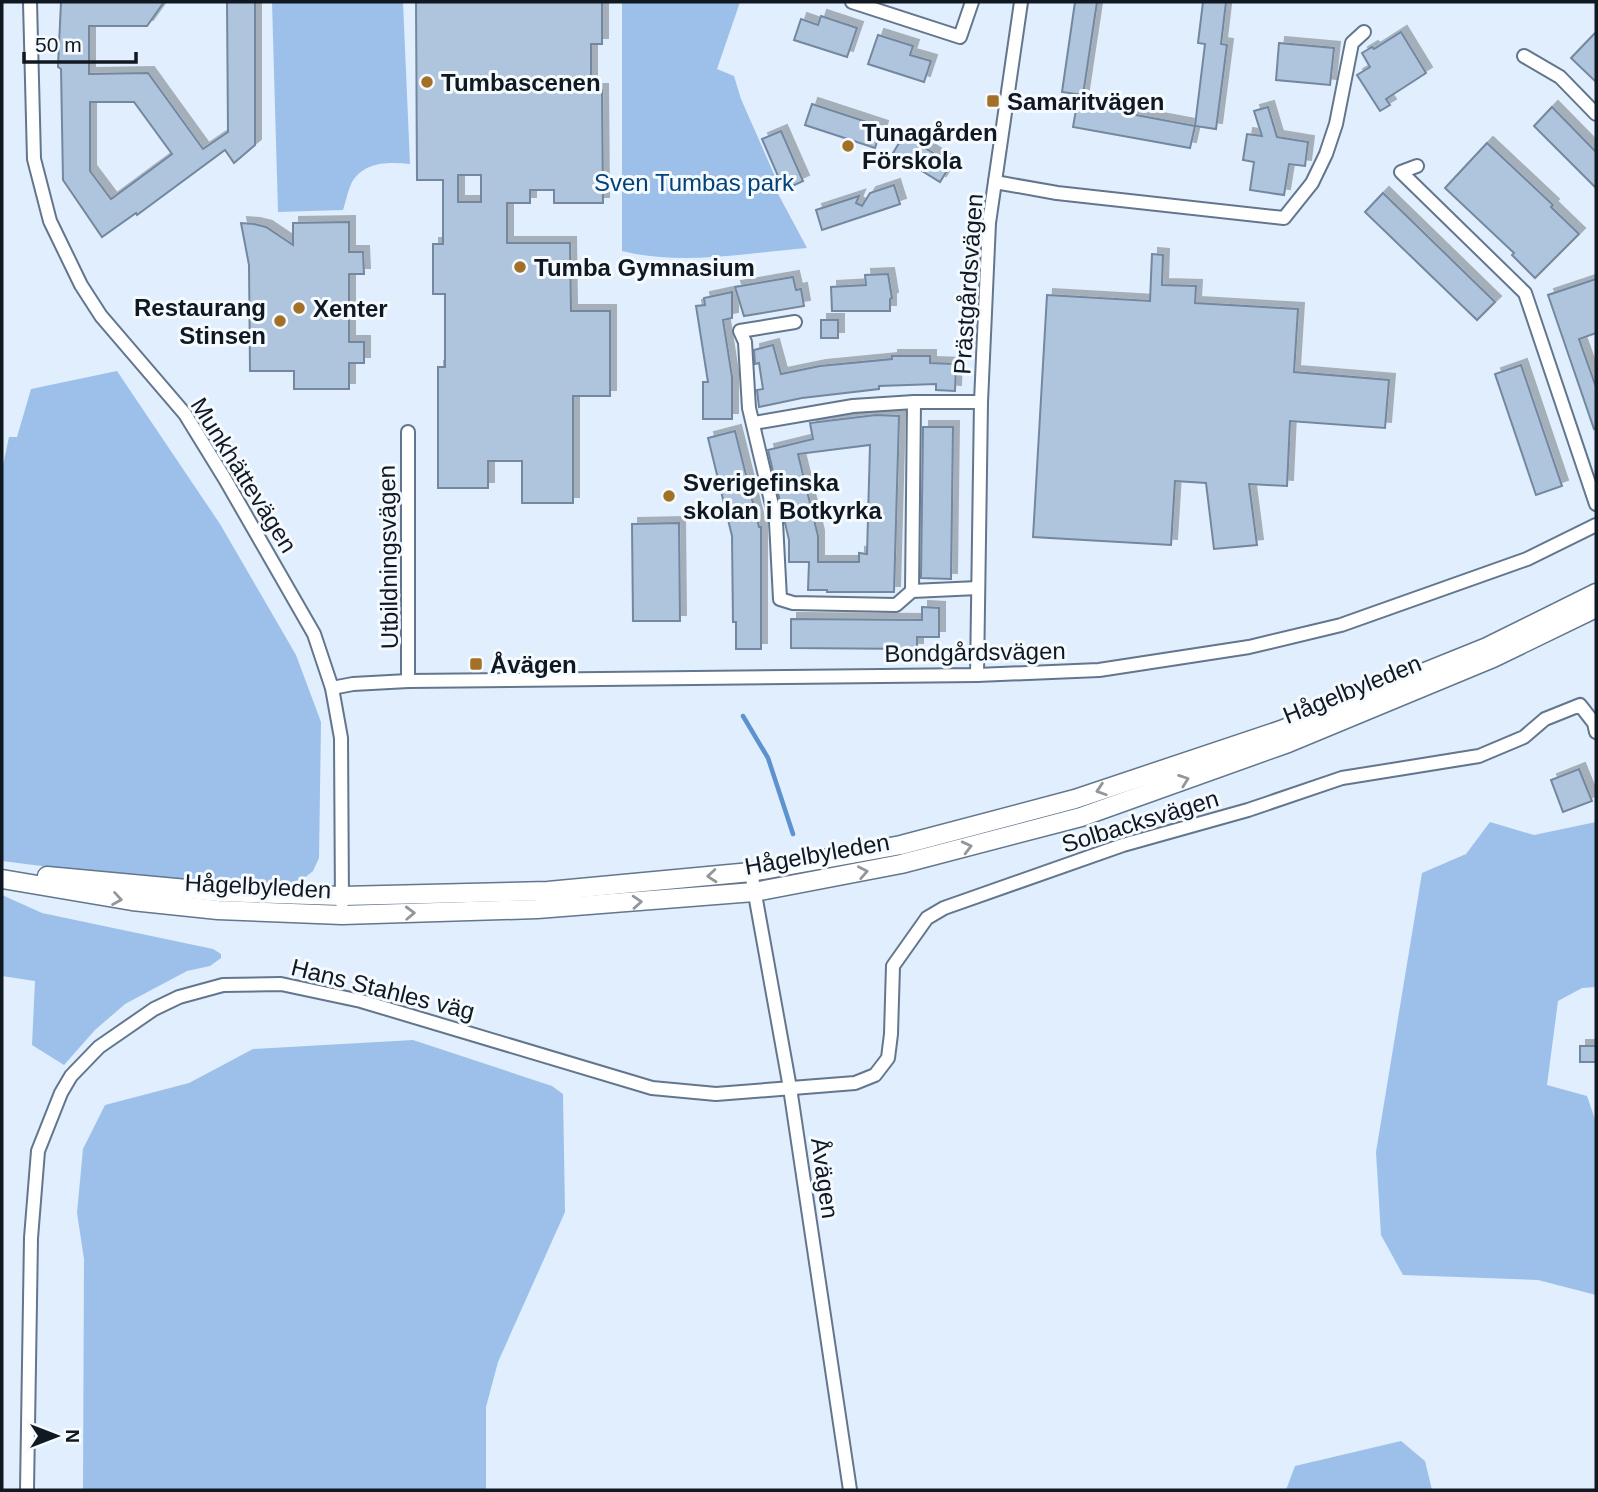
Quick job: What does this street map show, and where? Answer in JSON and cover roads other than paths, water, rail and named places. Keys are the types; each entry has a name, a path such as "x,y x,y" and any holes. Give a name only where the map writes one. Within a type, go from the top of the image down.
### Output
{"main road":[{"name":"Hågelbyleden","path":"2,868 56,877 219,892 342,896 548,891 751,872 901,845 1027,813 1127,782 1294,725 1487,647 1596,593"},
{"name":"Hågelbyleden","path":"2,879 144,902 218,910 342,915 537,909 754,892 901,864 1081,817 1287,743 1493,658 1596,608"}],"street":[{"name":"Munkhättevägen","path":"30,2 34,159 50,221 81,285 101,316 185,414 314,634 332,688 341,738 342,915"},
{"path":"852,2 960,37 972,2"},
{"name":"Prästgårdsvägen","path":"977,675 981,402 989,223 1021,2"},
{"path":"995,182 1071,195 1284,218 1312,183 1326,154 1336,124 1352,43 1364,32"},
{"path":"1524,56 1560,78 1596,114"},
{"path":"1417,166 1401,172 1525,293 1596,504"},
{"path":"795,322 740,331 745,342 748,408 754,423 776,522 780,599 793,603 896,605 912,591 978,588"},
{"path":"912,591 914,402"},
{"name":"Prästgårdsvägen","path":"754,423 853,406 981,402"},
{"name":"Utbildningsvägen","path":"408,432 408,681"},
{"name":"Bondgårdsvägen","path":"332,688 408,681 977,675 1099,670 1249,647 1371,616 1527,559 1596,525"},
{"name":"Solbacksvägen","path":"790,1088 855,1083 875,1074 888,1058 894,966 927,918 944,908 1123,845 1248,810 1342,778 1479,756 1524,737 1545,719 1580,705 1594,723 1596,732"},
{"name":"Åvägen","path":"751,872 790,1088 850,1490"},
{"name":"Hans Stahles väg","path":"27,1490 31,1238 38,1151 61,1093 71,1076 99,1047 153,1009 178,997 223,985 281,984 310,988 373,1004 652,1088 716,1094 790,1088"}],"waterway":[{"path":"743,716 768,758 793,834"}],"place":[{"name":"Tumbascenen","path":"427,82"},
{"name":"Samaritvägen","path":"993,101"},
{"name":"Tunagården Förskola","path":"848,146"},
{"name":"Tumba Gymnasium","path":"520,267"},
{"name":"Xenter","path":"299,308"},
{"name":"Restaurang Stinsen","path":"280,321"},
{"name":"Sverigefinska skolan i Botkyrka","path":"669,496"},
{"name":"Åvägen","path":"476,664"}],"park label":[{"name":"Sven Tumbas park","path":"694,182"}]}
